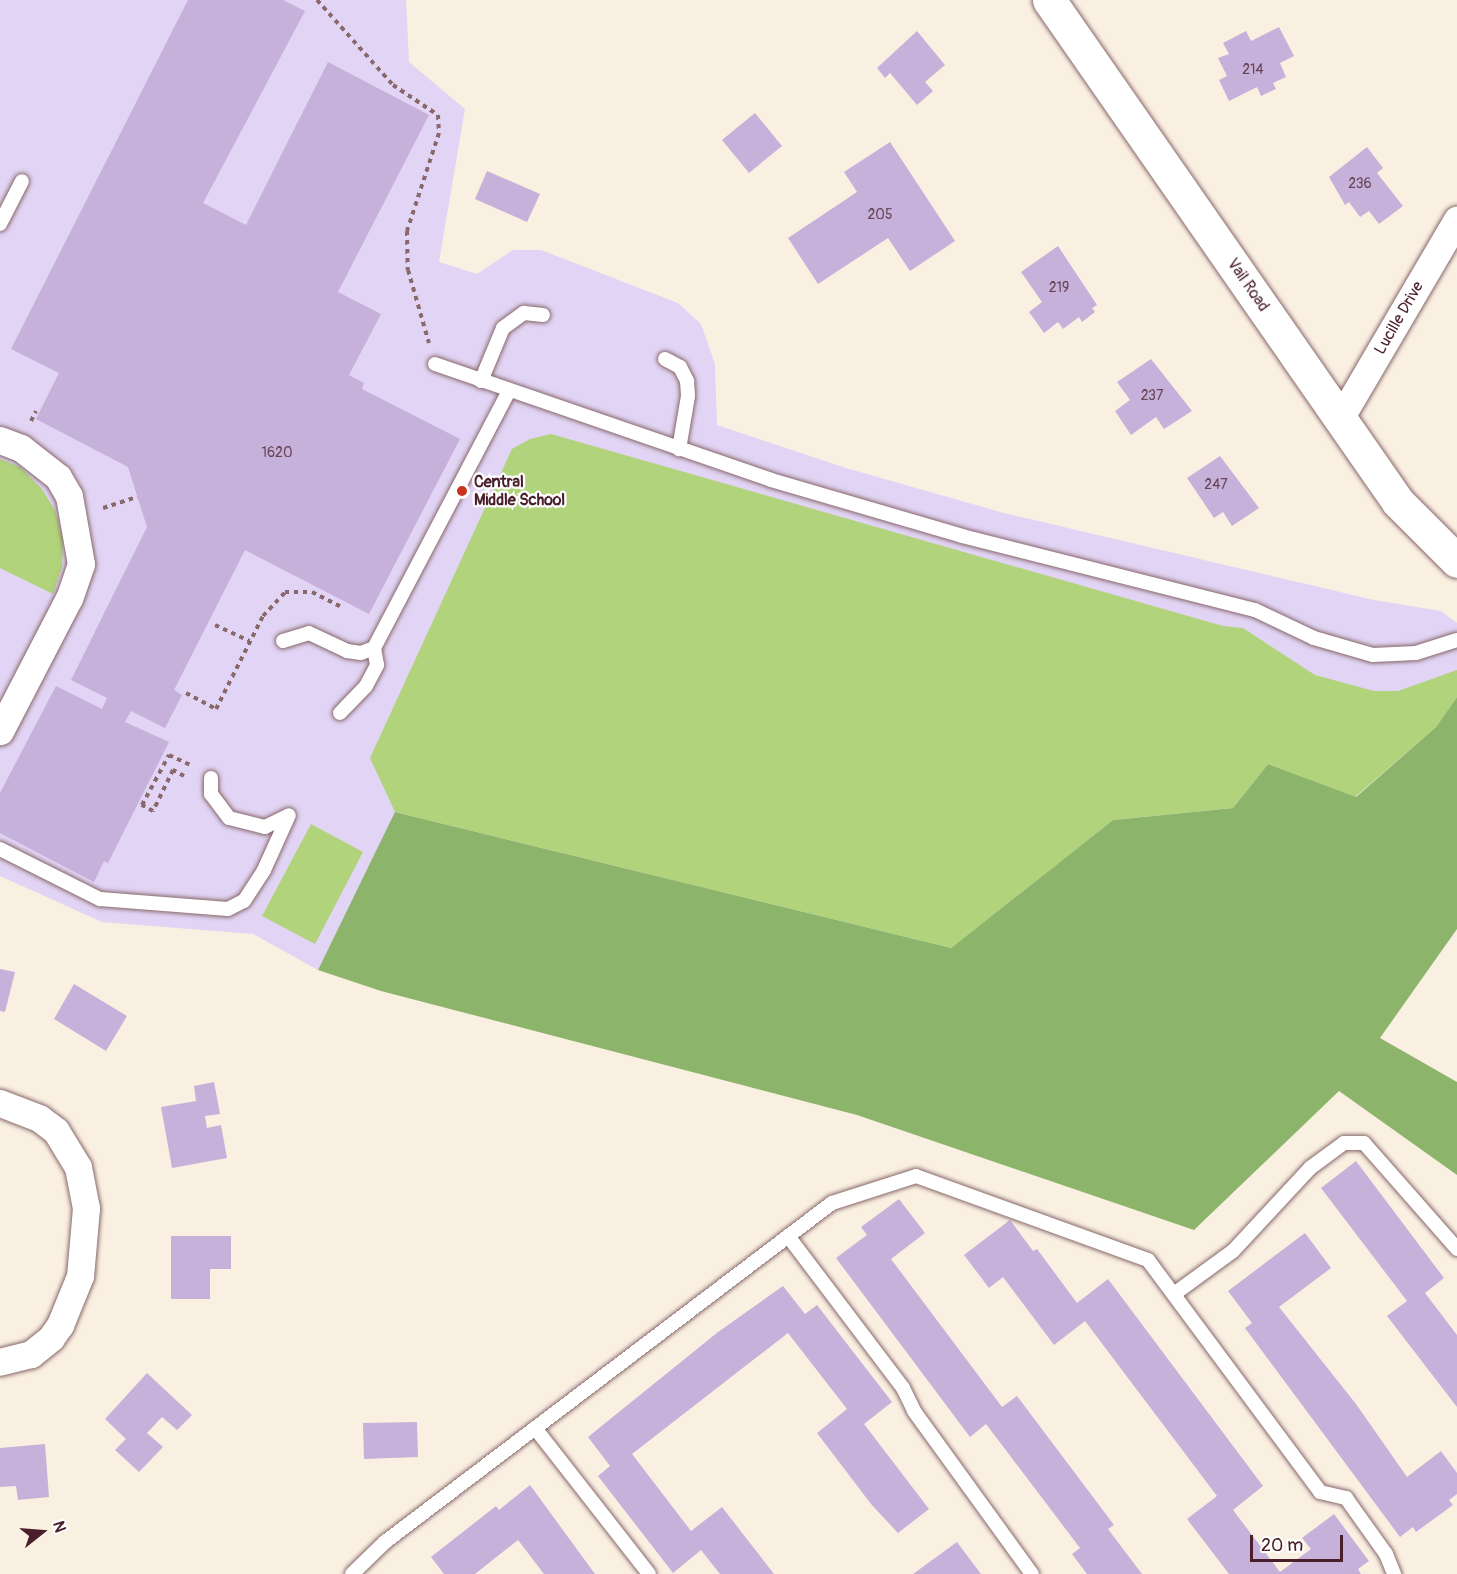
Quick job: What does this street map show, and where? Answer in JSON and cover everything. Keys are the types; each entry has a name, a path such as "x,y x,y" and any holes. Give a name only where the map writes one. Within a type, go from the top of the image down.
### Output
{"street":[{"name":"Vail Road","path":"1049,0 1398,502 1457,561"},
{"name":"Lucille Drive","path":"1341,417 1457,219"},
{"path":"0,440 21,448 58,477 69,496 81,564 69,598 0,730"},
{"path":"0,1103 39,1118 56,1131 78,1167 86,1208 80,1276 60,1325 51,1338 31,1354 0,1362"}],"lane":[{"path":"0,224 22,181"},
{"path":"481,381 503,328 524,313 543,315"},
{"path":"665,359 680,368 687,381 688,396 679,449"},
{"path":"435,364 509,392 679,449 962,536 1255,610 1314,638 1373,655 1416,653 1457,640"},
{"path":"340,713 366,686 377,665 374,648 509,392"},
{"path":"283,641 309,633 347,651 361,653 374,648"},
{"path":"0,849 100,899 228,909 244,901 264,870 290,815 265,827 229,818 211,794 211,778"},
{"path":"1174,1294 1233,1251 1310,1168 1344,1143 1364,1143 1457,1249"},
{"path":"352,1574 385,1542 832,1203 916,1176 1148,1260 1320,1492 1346,1498 1386,1554 1394,1574"},
{"path":"788,1236 903,1388 914,1411 1032,1574"},
{"path":"535,1428 649,1574"}],"path":[{"path":"317,0 393,85 438,115 439,133 407,231 408,270 435,364"},
{"path":"31,422 36,411"},
{"path":"102,508 137,497"},
{"path":"215,625 250,641"},
{"path":"186,693 216,709"},
{"path":"184,776 173,770 153,811 142,805 169,755 190,765"}],"shaded area":[{"name":"Central Middle School","path":"0,0 406,0 409,62 465,109 439,262 477,274 513,250 541,250 678,303 701,324 715,364 717,425 846,468 1004,513 1374,600 1441,611 1457,623 1457,697 396,812 318,970 253,934 102,922 0,876"}],"green space":[{"path":"551,434 1223,626 1243,628 1315,675 1374,691 1398,691 1457,670 1457,697 1436,727 1355,797 1268,764 1233,808 1113,820 951,948 395,812 370,758 512,449 530,439"},
{"path":"0,459 20,467 41,488 55,510 63,538 62,567 53,594 0,568"},
{"path":"1457,697 1457,929 1380,1038 1457,1082 1457,1175 1339,1091 1194,1230 857,1115 381,991 318,970 395,812 951,948 1113,820 1233,808 1268,764 1356,797 1436,727"},
{"path":"311,824 363,852 315,944 262,916"}],"building":[{"name":"Central Middle School","path":"188,0 283,0 305,11 203,203 246,225 328,62 429,115 338,292 381,314 349,375 364,383 362,389 460,439 369,614 245,550 174,690 182,695 165,728 131,711 125,722 169,742 108,863 104,861 94,882 0,833 0,793 56,686 102,709 107,698 71,680 147,527 128,467 36,419 59,373 11,349"},
{"path":"1279,27 1294,56 1280,63 1286,77 1273,83 1276,89 1261,96 1257,87 1229,101 1219,80 1227,76 1218,58 1229,54 1223,43 1246,31 1251,41"},
{"path":"917,31 945,65 925,82 933,91 917,105 890,73 885,78 877,68"},
{"path":"755,113 782,146 749,173 722,140"},
{"path":"890,142 955,241 910,271 888,238 818,284 788,238 857,192 844,172"},
{"path":"1367,147 1383,168 1377,173 1403,206 1379,224 1369,211 1360,217 1349,202 1345,205 1329,177"},
{"path":"487,171 540,194 527,222 475,199"},
{"path":"1058,246 1097,305 1092,308 1095,312 1082,322 1079,317 1063,329 1058,322 1044,333 1029,312 1042,302 1021,272"},
{"path":"1151,359 1192,411 1164,429 1156,417 1131,435 1115,411 1130,400 1117,382"},
{"path":"1220,456 1259,508 1232,526 1223,512 1214,518 1187,478"},
{"path":"0,969 15,972 5,1012 0,1011"},
{"path":"74,984 127,1016 106,1051 54,1019"},
{"path":"214,1082 220,1114 205,1116 207,1128 221,1125 227,1158 172,1168 161,1107 196,1101 194,1086"},
{"path":"1356,1161 1444,1278 1425,1293 1457,1335 1457,1407 1387,1316 1407,1301 1321,1188"},
{"path":"899,1199 925,1233 891,1259 1002,1407 1017,1396 1114,1525 1108,1529 1142,1574 1087,1574 1072,1554 1080,1548 986,1424 970,1437 836,1258 867,1235 861,1227"},
{"path":"1010,1220 1033,1251 1037,1249 1077,1303 1108,1279 1263,1486 1233,1510 1280,1572 1311,1549 1302,1538 1334,1514 1369,1561 1358,1569 1361,1574 1229,1574 1187,1519 1217,1496 1085,1321 1054,1345 1003,1277 989,1288 964,1255"},
{"path":"1305,1233 1331,1268 1279,1307 1356,1404 1407,1477 1441,1451 1457,1473 1457,1494 1449,1500 1453,1505 1416,1532 1413,1527 1400,1537 1245,1328 1252,1323 1228,1291"},
{"path":"171,1236 231,1236 231,1269 210,1269 210,1299 171,1299"},
{"path":"783,1286 805,1314 817,1305 892,1402 864,1424 929,1509 898,1533 871,1504 817,1433 847,1409 788,1333 632,1454 691,1531 722,1507 774,1574 720,1574 701,1550 673,1573 598,1476 610,1466 588,1437 718,1332"},
{"path":"147,1373 192,1415 177,1430 162,1417 147,1433 163,1447 139,1472 115,1450 126,1439 105,1419"},
{"path":"417,1422 418,1457 364,1459 363,1423"},
{"path":"45,1444 49,1497 18,1500 16,1486 0,1487 0,1448"},
{"path":"530,1485 595,1574 544,1574 518,1540 475,1574 444,1574 431,1557 496,1506 499,1510"},
{"path":"957,1542 981,1574 913,1574"}],"place":[{"name":"Central Middle School","path":"462,491"}]}
